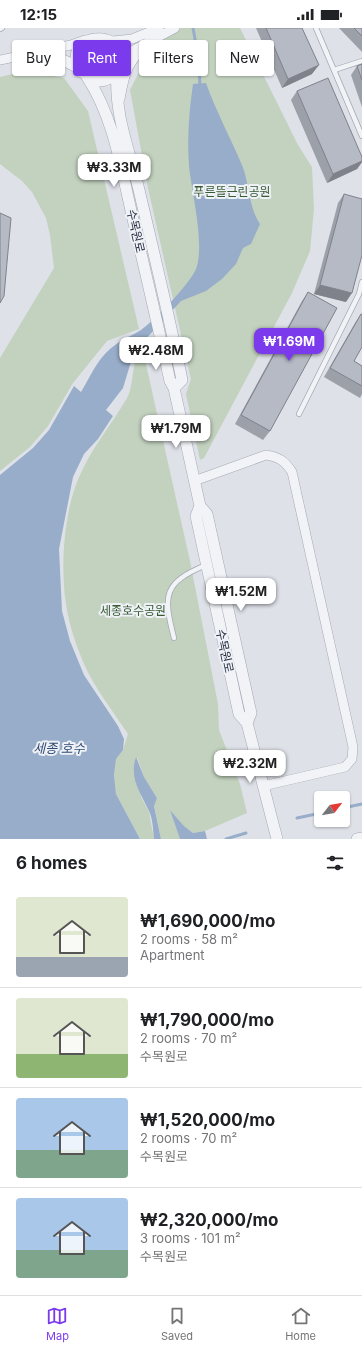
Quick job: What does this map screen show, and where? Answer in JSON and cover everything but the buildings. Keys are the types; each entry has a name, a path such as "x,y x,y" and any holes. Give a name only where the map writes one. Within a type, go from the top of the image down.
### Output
{"street":[{"path":"104,28 112,40"},
{"path":"122,40 132,39 159,28"},
{"path":"151,40 174,29"},
{"path":"65,46 71,45 87,35 99,35 111,40"},
{"path":"84,40 87,35"},
{"name":"수목원로","path":"113,114 124,76 133,57 139,51"},
{"path":"0,60 12,58"},
{"path":"65,67 77,74 113,114"},
{"name":"수목원로","path":"85,76 113,114 138,186 163,290 182,380 174,388"},
{"path":"87,76 100,81 108,79 111,76"},
{"name":"수목원로","path":"118,76 113,114 170,381 174,388 200,506 207,514 251,713 247,723"},
{"path":"194,480 266,456 277,457 286,462 292,472 353,747 352,759 345,767 263,786"},
{"name":"수목원로","path":"200,506 196,516 239,714 247,723 277,839"},
{"path":"357,839 362,838"}],"lane":[{"path":"316,28 362,136"},
{"path":"334,70 362,62"},
{"path":"299,414 359,294 362,282"},
{"path":"174,638 167,611 168,599 171,590 179,578 206,565"}],"green space":[{"name":"푸른뜰근린공원","path":"161,28 240,28 246,40 216,40 216,76 264,76 298,145 312,167 314,209 310,251 292,293 204,458 200,460 186,394 191,379 148,188 130,90 139,72 139,76 208,76 208,40 161,40"},
{"path":"12,74 12,76 53,76 64,78 88,111 139,329 107,341 73,383 48,426 30,447 0,471 0,358 54,268 50,235 46,218 32,192 22,181 0,164 0,77"},
{"name":"세종호수공원","path":"140,349 143,351 190,561 218,704 219,730 240,784 247,813 205,831 193,833 184,826 171,811 180,839 161,839 154,805 157,798 144,777 137,757 141,797 149,812 154,839 140,839 116,794 114,775 116,759 123,750 128,734 99,691 84,664 67,612 64,589 63,572 65,537 67,519 75,487 91,454 127,398 131,388 135,362"}],"water":[{"name":"세종 호수","path":"206,83 242,165 253,210 260,224 251,244 243,248 236,264 222,279 206,291 181,301 142,343 133,355 123,388 106,410 113,416 98,439 84,454 73,477 59,549 62,611 70,641 84,675 118,726 124,739 123,750 116,759 114,775 116,794 140,839 0,839 0,475 33,448 49,430 74,386 81,392 97,363 105,353 147,326 189,281 194,272 199,255 199,243 197,217 189,166 188,146 190,104 193,84"},
{"path":"136,757 144,777 157,798 154,806 161,839 154,839 153,825 150,814 136,785 134,765"},
{"path":"170,810 184,826 193,833 205,831 207,839 180,839"}],"waterway":[{"path":"193,28 199,61 200,88"},
{"path":"350,807 362,804"},
{"path":"297,818 314,814"},
{"path":"226,839 246,833"}]}
